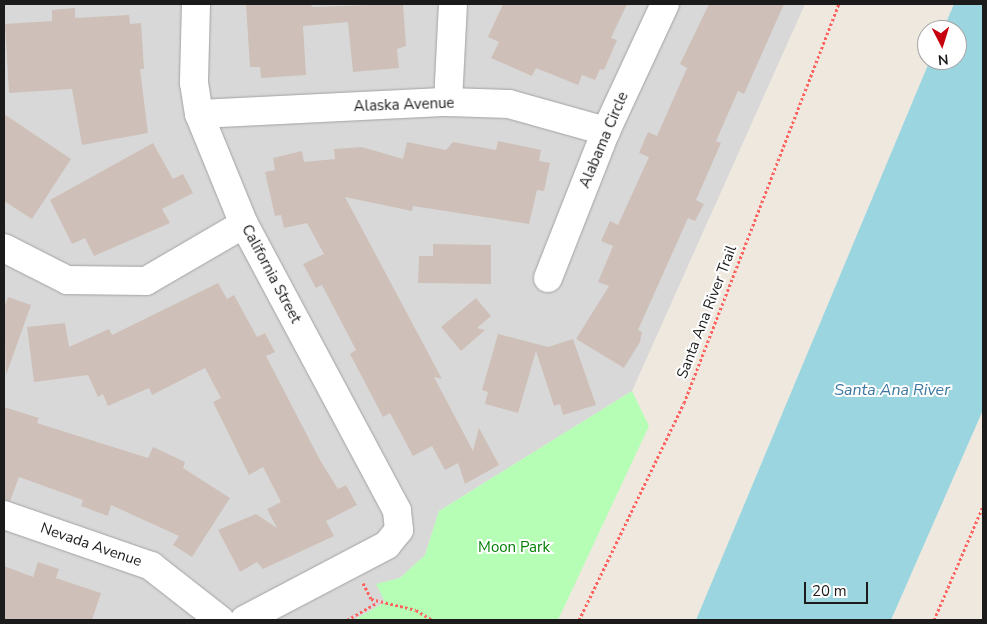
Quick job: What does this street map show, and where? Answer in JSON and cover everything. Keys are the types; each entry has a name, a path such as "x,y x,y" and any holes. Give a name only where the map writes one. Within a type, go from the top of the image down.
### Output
{"street":[{"name":"California Street","path":"196,4 194,83 199,114 244,224 397,511 399,530 387,545 244,620"},
{"path":"448,102 453,4"},
{"name":"Alabama Circle","path":"548,278 606,131 665,4"},
{"name":"Alaska Avenue","path":"199,114 448,102 509,104 606,131"},
{"path":"4,248 67,280 146,281 244,224"},
{"name":"Nevada Avenue","path":"4,515 151,566 220,620"}],"path":[{"name":"Santa Ana River Trail","path":"579,620 684,404 839,4"},
{"path":"934,620 983,506"},
{"path":"347,620 378,603 416,610 432,620"}],"shaded area":[{"path":"4,4 805,4 632,391 439,511 425,555 400,578 377,584 385,602 354,620 4,620"}],"green space":[{"name":"Moon Park","path":"632,391 649,426 558,620 354,620 385,602 376,584 400,578 425,555 439,511"}],"water":[{"name":"Santa Ana River","path":"954,4 983,4 983,410 891,620 696,620 926,70 967,70 967,20 947,20"}],"building":[{"path":"246,4 311,4 312,7 403,4 406,46 397,49 399,68 353,72 348,22 303,26 306,75 261,78 260,67 250,67"},
{"path":"503,4 627,4 611,38 617,40 604,70 600,69 595,80 582,75 578,85 536,68 532,76 491,58 499,42 488,37"},
{"path":"709,4 784,4 744,94 738,91 716,141 721,143 696,200 704,204 695,221 688,218 638,330 642,332 640,342 624,368 576,339 609,286 598,282 613,246 601,241 610,221 618,225 649,157 639,153 648,132 657,136 687,68 680,64"},
{"path":"75,8 75,18 129,15 130,24 141,23 144,69 140,69 148,133 82,145 72,89 9,93 5,24 52,21 52,10"},
{"path":"4,114 71,159 32,219 4,201"},
{"path":"498,141 541,150 539,161 550,163 544,191 537,190 529,224 413,206 412,211 345,197 442,379 434,377 473,451 479,428 499,465 465,484 458,463 445,470 432,446 413,456 390,413 383,417 350,354 356,350 322,285 316,288 303,264 324,254 307,223 284,228 281,215 275,216 265,172 275,170 273,158 302,151 304,162 335,159 334,149 362,147 403,159 407,142 446,150 453,142 496,150"},
{"path":"153,143 173,179 183,174 193,193 162,209 170,223 94,256 85,238 72,244 50,200"},
{"path":"433,244 491,245 491,284 418,283 419,256 433,256"},
{"path":"218,283 227,299 234,295 257,337 265,333 275,352 266,356 320,460 338,489 346,485 357,505 326,521 334,536 263,569 257,562 240,572 218,530 256,514 277,528 267,509 281,502 263,467 249,475 213,402 221,398 205,368 152,395 149,388 108,406 103,394 98,397 88,375 34,382 27,327 65,323 69,347 109,329 112,335"},
{"path":"8,297 31,305 6,375 4,308"},
{"path":"476,298 491,316 477,328 485,330 461,351 441,327"},
{"path":"498,334 548,347 573,339 596,405 563,415 560,404 554,406 536,351 518,413 485,404 488,392 482,390"},
{"path":"4,407 39,418 37,423 148,458 153,447 185,462 183,468 230,498 192,557 173,545 179,536 111,505 108,516 81,506 83,500 19,477 10,501 4,500"},
{"path":"38,562 59,569 56,578 101,593 92,620 4,620 4,566 33,577"}]}
